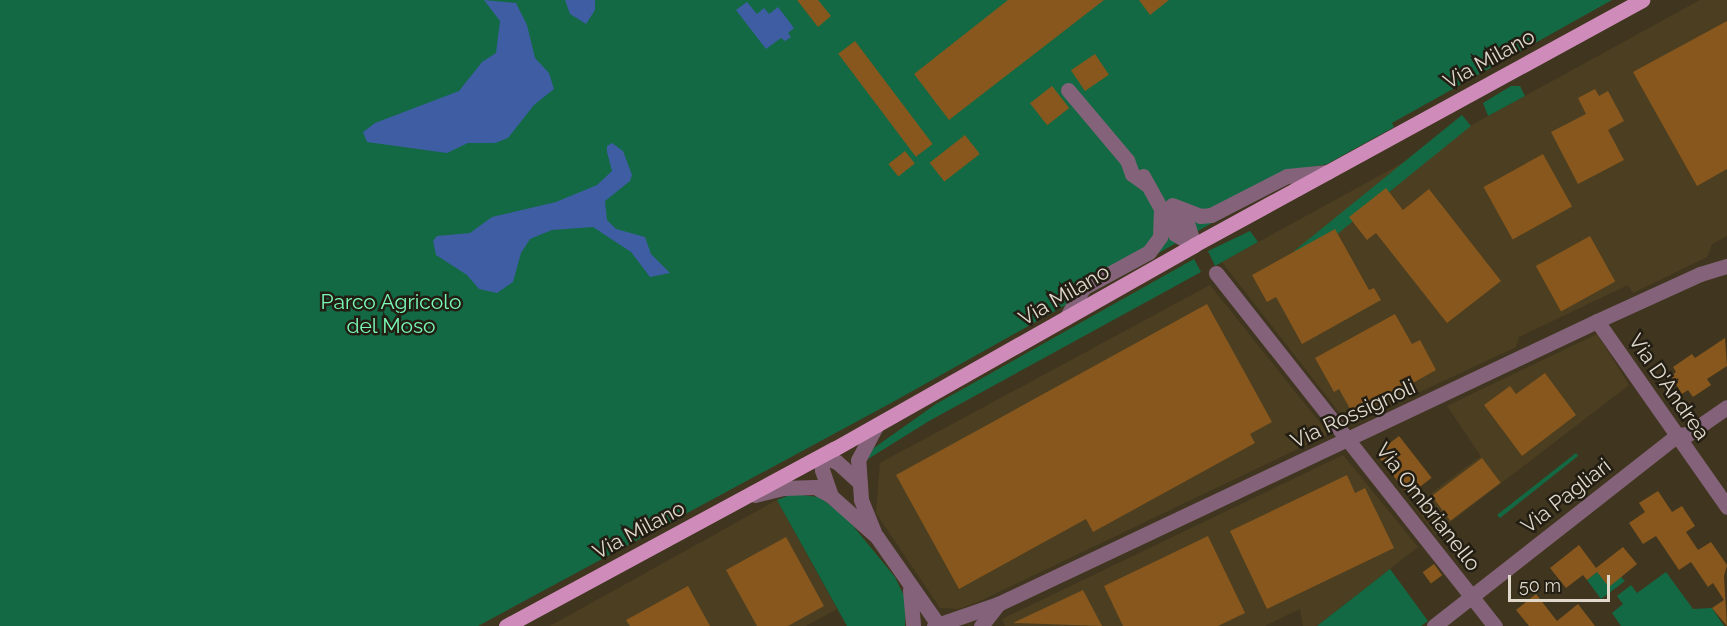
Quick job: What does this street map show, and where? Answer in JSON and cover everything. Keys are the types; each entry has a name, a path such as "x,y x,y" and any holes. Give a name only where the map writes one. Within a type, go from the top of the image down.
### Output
{"main road":[{"name":"Via Milano","path":"506,626 822,456 1194,245 1642,0"}],"street":[{"path":"1068,90 1127,160 1140,168 1146,184 1163,205 1175,234 1194,245"},
{"path":"1163,205 1200,216 1211,215 1287,176 1328,172"},
{"path":"1066,318 1083,288 1149,252 1160,237 1163,205"},
{"name":"Via Rossignoli","path":"743,498 783,488 815,487 831,496 877,537 937,625 998,604 1596,321 1700,274 1727,266"},
{"name":"Via Ombrianello","path":"1216,273 1495,626"},
{"name":"Via D'Andrea","path":"1596,321 1727,507"},
{"name":"Via Pagliari","path":"1434,626 1678,435 1688,434 1727,407"},
{"name":"Via Rossignoli","path":"876,426 858,460 859,482 877,537"},
{"path":"822,456 822,470 831,496"},
{"name":"Via Rossignoli","path":"822,456 837,462 859,482"},
{"name":"Via Rossignoli","path":"903,574 912,596 913,626"},
{"name":"Via Rossignoli","path":"981,626 998,604"}],"shaded area":[{"path":"1700,0 1727,0 1727,236 1712,244 1707,257 1633,293 1628,285 1519,337 1516,347 1349,425 1222,262"},
{"path":"1210,285 1329,434 982,600 959,609 940,608 876,513 880,463"},
{"path":"1597,334 1629,385 1435,534 1414,506 1481,456 1447,406"},
{"path":"1343,455 1418,547 1317,626 1303,626 1300,609 1265,626 1005,626 1002,619"},
{"path":"777,500 837,609 806,626 550,626"}],"green space":[{"name":"Parco Agricolo del Moso","path":"0,0 1612,0 1392,123 1394,127 1327,164 1312,167 891,403 478,626 0,626"},
{"path":"1511,86 1520,86 1525,96 1488,116 1483,103"},
{"path":"1462,115 1471,126 1303,262 1294,251"},
{"path":"1250,231 1258,242 1215,266 1208,251"},
{"path":"1194,259 1201,272 929,421 868,459 864,455 936,404"},
{"path":"1576,453 1578,456 1500,518 1497,515"},
{"path":"792,494 819,497 845,516 895,577 905,598 905,626 847,626 777,500"},
{"path":"1390,569 1428,621 1421,626 1317,626"},
{"path":"1597,572 1621,577 1625,581 1601,599 1587,580"},
{"path":"1666,572 1693,609 1712,608 1724,626 1621,626 1612,613 1623,604 1617,596 1631,585 1637,593"}],"water":[{"path":"484,0 516,3 527,25 535,58 549,73 554,89 534,105 508,138 495,143 468,143 447,153 367,142 363,132 375,123 459,91 482,62 496,53 500,21"},
{"path":"565,0 595,0 595,10 586,24 570,14"},
{"path":"747,2 757,14 764,8 769,14 778,7 794,28 788,33 791,37 785,41 781,38 766,49 736,10"},
{"path":"612,143 623,151 632,175 630,181 605,201 607,220 616,229 645,237 651,254 670,273 650,277 631,252 593,227 552,230 530,239 521,253 513,282 497,293 479,289 467,275 436,255 433,241 437,236 470,233 492,217 556,202 597,185 612,171 607,146"}],"building":[{"path":"797,0 818,0 831,16 818,27"},
{"path":"1008,0 1104,0 949,120 914,74"},
{"path":"1139,0 1169,0 1150,15"},
{"path":"1727,21 1727,169 1697,186 1633,72"},
{"path":"855,41 933,144 916,157 838,54"},
{"path":"1095,54 1109,75 1085,91 1071,70"},
{"path":"1052,86 1069,108 1047,125 1030,103"},
{"path":"1595,89 1599,96 1608,91 1624,121 1608,130 1624,160 1578,184 1551,132 1586,114 1578,98"},
{"path":"965,135 980,154 944,182 930,163"},
{"path":"905,151 915,164 898,177 888,164"},
{"path":"1543,154 1572,206 1513,239 1484,187"},
{"path":"1386,188 1403,210 1429,189 1501,281 1447,323 1376,233 1367,240 1349,217"},
{"path":"1335,229 1369,290 1374,288 1381,300 1302,344 1276,297 1267,302 1252,275"},
{"path":"1590,236 1615,281 1561,312 1536,266"},
{"path":"1207,304 1272,422 1250,434 1255,443 1093,532 1086,519 959,589 896,475"},
{"path":"1395,314 1412,344 1420,340 1436,370 1354,416 1339,389 1334,392 1315,358"},
{"path":"1725,338 1727,366 1707,379 1711,385 1693,397 1688,390 1682,394 1671,376 1676,372 1673,367 1692,354 1695,358"},
{"path":"1545,373 1576,415 1522,456 1484,405 1510,386 1516,394"},
{"path":"1399,436 1432,478 1409,496 1376,454"},
{"path":"1482,458 1501,483 1450,521 1432,496"},
{"path":"1347,475 1355,493 1365,488 1394,548 1267,609 1230,531"},
{"path":"1658,491 1672,512 1682,506 1695,526 1686,532 1698,550 1711,542 1727,565 1724,576 1727,626 1712,608 1724,600 1713,583 1708,587 1691,562 1679,570 1656,536 1643,544 1629,523 1645,512 1639,503"},
{"path":"1208,536 1245,613 1218,626 1123,626 1104,586"},
{"path":"786,537 824,606 788,626 757,626 726,570"},
{"path":"1579,545 1596,568 1623,547 1637,564 1609,587 1597,572 1587,580 1583,575 1566,588 1550,568"},
{"path":"1434,564 1442,575 1431,584 1423,572"},
{"path":"688,586 710,626 630,626 626,620"},
{"path":"1083,590 1102,626 1013,623"},
{"path":"1536,594 1557,621 1578,604 1595,626 1529,626 1516,610"}]}
